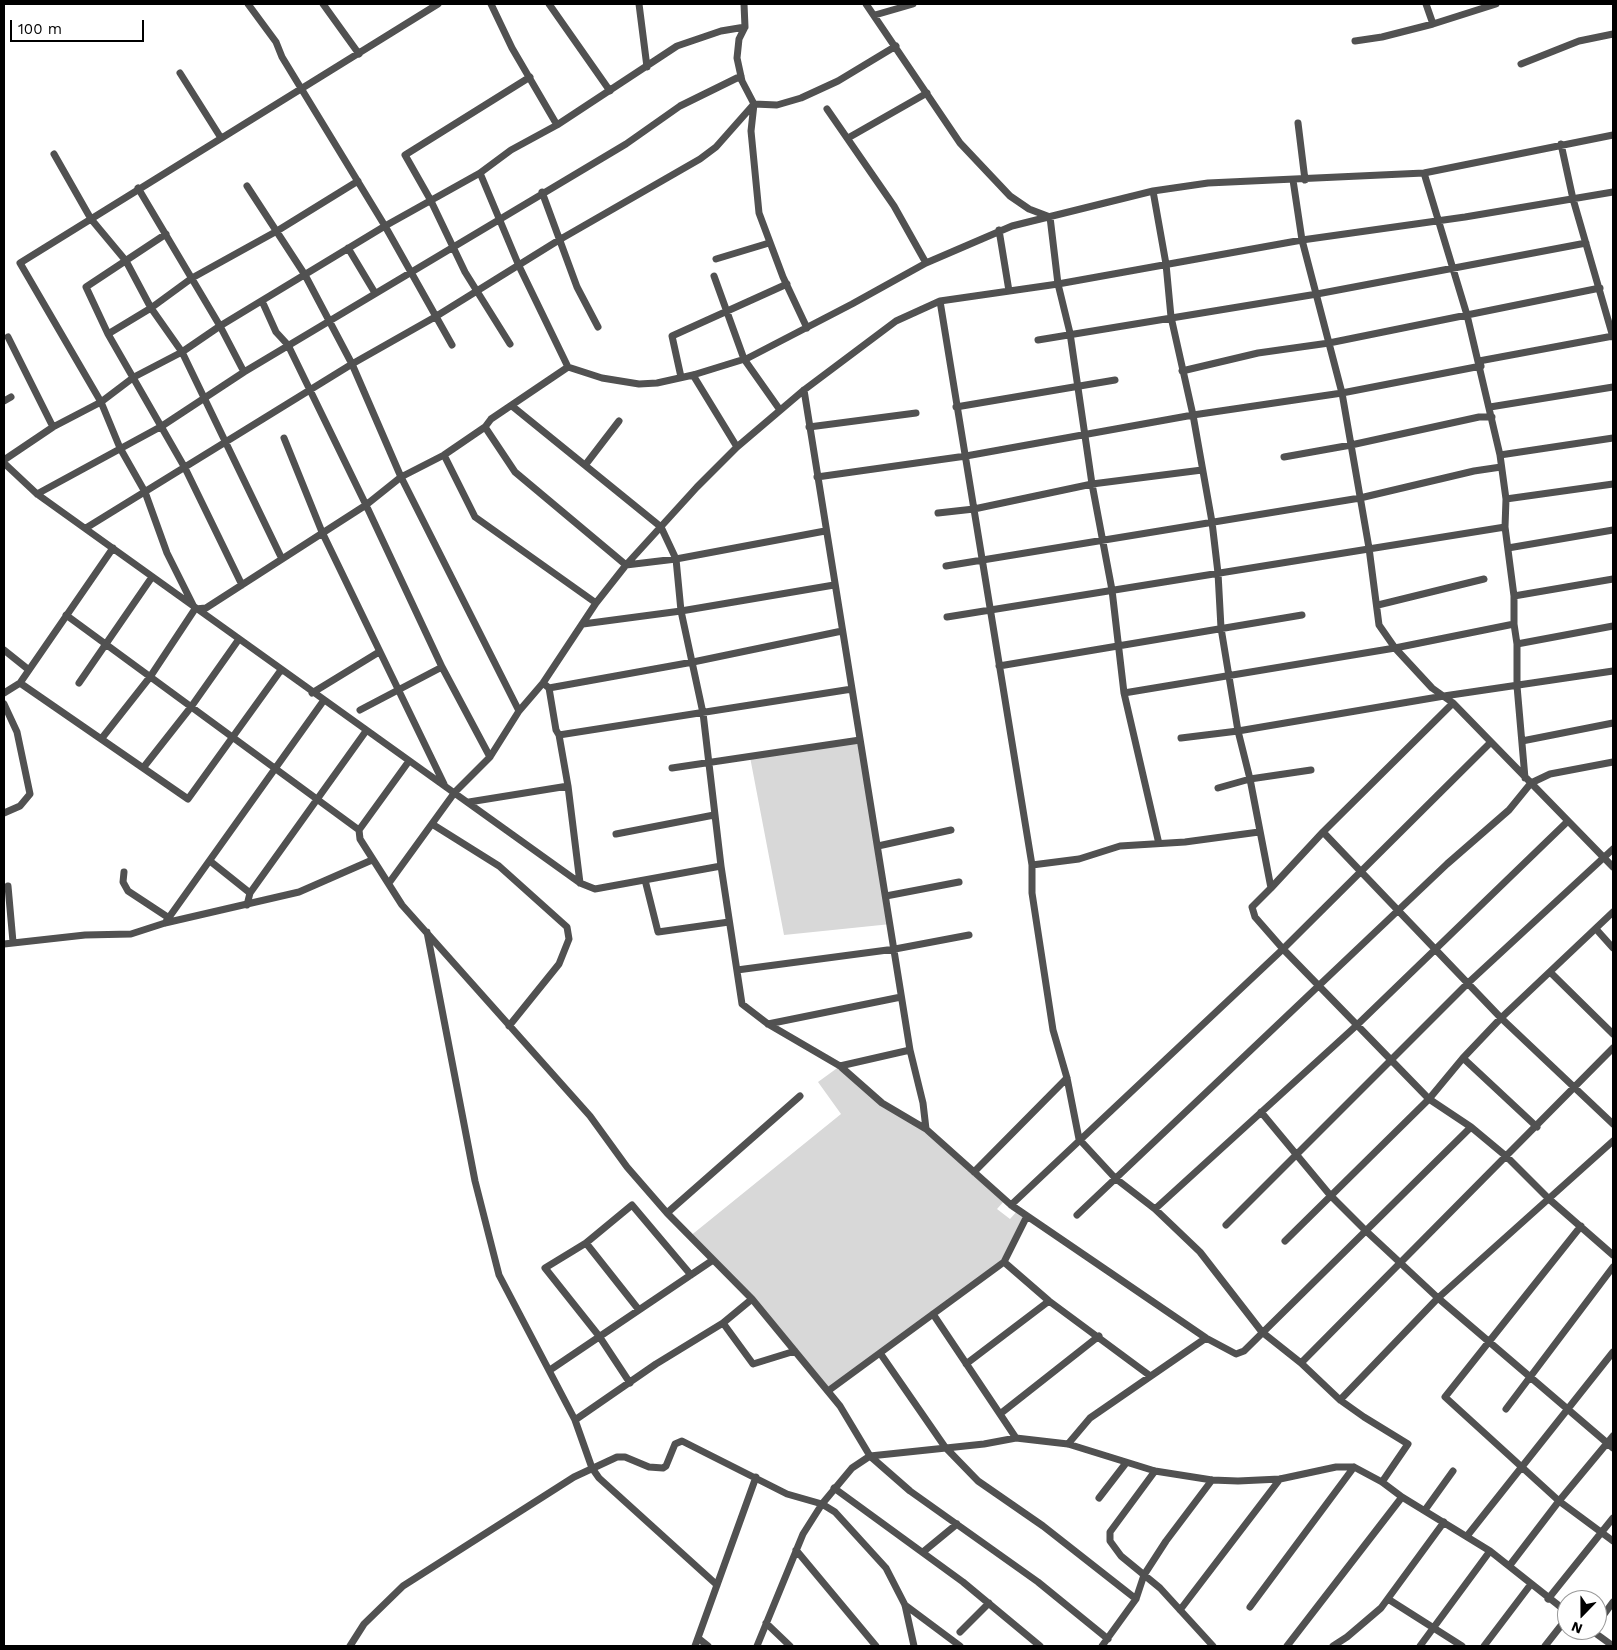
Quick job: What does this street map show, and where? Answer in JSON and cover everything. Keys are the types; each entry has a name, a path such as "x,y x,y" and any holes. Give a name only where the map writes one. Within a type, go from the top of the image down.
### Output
{"street":[{"path":"248,4 276,42 301,88 385,226 452,345"},
{"path":"323,4 359,54"},
{"path":"195,609 167,553 145,492 120,448 101,402 20,263 138,188 438,4"},
{"path":"491,4 512,48 557,125"},
{"path":"549,4 610,91"},
{"path":"641,4 647,67"},
{"path":"744,4 745,27 739,39 737,58 741,76 754,104 751,131 759,213 786,284 807,328"},
{"path":"866,4 875,14 960,143 981,168 1010,196 1029,209 1050,217"},
{"path":"875,14 913,4"},
{"path":"1426,4 1433,24"},
{"path":"1355,41 1382,37 1433,24 1496,4"},
{"path":"721,866 595,889 580,883 444,784 195,609 37,494 4,464 53,427 101,402 134,378 182,352 220,326 348,248 480,173 511,150 557,125 677,46 721,31 745,27"},
{"path":"1521,64 1578,41 1613,34"},
{"path":"754,104 777,105 801,98 838,81 896,46"},
{"path":"180,73 221,138"},
{"path":"37,494 162,426 244,372 410,271 626,144 680,106 741,76"},
{"path":"510,344 476,291 405,155 530,77"},
{"path":"848,138 927,94"},
{"path":"86,528 185,468 224,441 352,364 435,317 559,240 700,159 716,147 754,104"},
{"path":"827,109 894,206 926,263"},
{"path":"1298,124 1305,180"},
{"path":"480,173 519,266 568,367 628,384 657,383 693,375 744,359 807,328 926,263 999,230 1050,217 1153,191 1208,183 1424,173 1613,135"},
{"path":"817,477 966,456 1193,415 1342,393 1613,336 1573,199 1561,144"},
{"path":"54,154 91,219 126,261 150,308 182,352 282,559"},
{"path":"1424,173 1454,267 1480,363 1500,455 1506,499 1504,527 1514,596 1517,686 1525,778"},
{"path":"1293,180 1302,240 1342,393 1369,548 1379,624 1395,648 1432,688 1453,703 1613,867"},
{"path":"108,334 150,308 192,278 277,231 358,181"},
{"path":"247,186 305,275 352,364 401,477 518,711"},
{"path":"138,188 220,326 244,372"},
{"path":"1153,191 1166,264 1171,317 1193,415 1212,522 1218,573 1221,628 1238,731 1250,779 1271,888"},
{"path":"542,192 577,287 598,327"},
{"path":"389,883 455,792 490,757 518,711 546,686 596,603 626,565 696,487 737,447 804,390 896,321 940,301 1058,284 1302,240 1613,192"},
{"path":"1050,217 1058,284 1070,333 1076,386 1092,484 1112,590 1120,645 1124,693 1159,844"},
{"path":"999,230 1009,291"},
{"path":"166,234 86,287 108,334 185,468 242,585"},
{"path":"716,259 769,243"},
{"path":"1038,340 1070,333 1316,294 1586,243"},
{"path":"348,248 375,293"},
{"path":"714,276 744,359 780,410"},
{"path":"681,377 672,336 786,284"},
{"path":"1182,371 1258,353 1329,343 1600,288"},
{"path":"262,301 276,332 288,346 366,504 442,667 490,757"},
{"path":"940,301 1032,865 1032,893 1053,1030 1067,1078 1078,1139 1115,1178 1155,1209 1200,1252 1262,1332 1301,1363 1340,1400 1408,1444 1382,1482"},
{"path":"8,337 53,427"},
{"path":"195,609 206,608 366,504 401,477 444,455 568,367"},
{"path":"693,375 737,447"},
{"path":"956,407 1116,380"},
{"path":"1490,406 1613,387"},
{"path":"804,390 910,1050 926,1129"},
{"path":"512,406 662,527 676,559 681,610 703,713 714,815 742,1004 768,1024 840,1066 882,1103 926,1129 1011,1205 1206,1338 1231,1352 1240,1354 1471,1127"},
{"path":"809,427 916,413"},
{"path":"1284,457 1492,416"},
{"path":"586,464 619,421"},
{"path":"485,427 515,472 626,565 676,559 825,530"},
{"path":"284,438 322,532 444,784"},
{"path":"1500,455 1613,438"},
{"path":"444,455 475,518 596,603"},
{"path":"946,566 1102,542 1360,498 1474,471 1501,467"},
{"path":"938,513 974,508 1092,484 1202,470"},
{"path":"1506,499 1613,484"},
{"path":"947,617 1504,527"},
{"path":"1508,548 1613,530"},
{"path":"4,693 20,683 113,548"},
{"path":"79,683 152,577"},
{"path":"1378,605 1484,579"},
{"path":"1514,596 1613,579"},
{"path":"583,624 834,585"},
{"path":"102,738 150,677 195,609"},
{"path":"66,615 360,830"},
{"path":"999,666 1302,615"},
{"path":"1124,693 1395,648 1514,624"},
{"path":"1517,644 1613,626"},
{"path":"546,686 693,662 842,631"},
{"path":"143,768 191,707 239,639"},
{"path":"4,650 28,670"},
{"path":"312,693 379,652"},
{"path":"360,710 442,667"},
{"path":"20,683 188,799 281,670"},
{"path":"1181,738 1238,731 1444,696 1613,671"},
{"path":"546,686 556,730 559,735 568,786 580,883"},
{"path":"559,735 852,688"},
{"path":"167,920 324,700"},
{"path":"1453,703 1323,832 1252,907 1255,917 1283,949 1429,1099 1471,1127 1613,1255"},
{"path":"4,704 17,732 30,794 20,806 4,813"},
{"path":"1522,741 1613,723"},
{"path":"247,906 250,892 366,731"},
{"path":"672,768 860,740"},
{"path":"1011,1205 1078,1139 1283,949 1491,742"},
{"path":"409,761 360,830 360,840 402,905 590,1116 627,1167 667,1213 752,1299 840,1406 870,1456 910,1491 1038,1582 1108,1639"},
{"path":"1076,1215 1319,985 1508,810 1531,783 1550,774 1613,762"},
{"path":"1218,788 1250,779 1311,770"},
{"path":"469,802 568,786"},
{"path":"616,834 714,815"},
{"path":"1155,1209 1357,1025 1568,821"},
{"path":"432,824 499,866 567,927 570,939 559,964 509,1026"},
{"path":"878,846 951,830"},
{"path":"1032,865 1079,859 1120,846 1159,844 1259,832"},
{"path":"1323,832 1501,1018 1613,1124"},
{"path":"1226,1225 1468,983 1613,849"},
{"path":"4,944 85,935 131,934 167,920 247,906 299,892 372,860"},
{"path":"210,861 250,892"},
{"path":"124,872 123,882 128,891 167,920"},
{"path":"645,880 658,932 729,922"},
{"path":"886,896 958,882"},
{"path":"8,886 13,942"},
{"path":"1285,1240 1429,1099 1501,1018 1613,912"},
{"path":"1596,929 1613,948"},
{"path":"427,931 474,1181 499,1275 575,1420 592,1468 599,1478 717,1585"},
{"path":"736,970 895,949 968,935"},
{"path":"1550,972 1613,1034"},
{"path":"768,1024 902,997"},
{"path":"1301,1363 1575,1089 1613,1048"},
{"path":"840,1066 910,1050"},
{"path":"1464,1058 1537,1127"},
{"path":"974,1172 1067,1078"},
{"path":"667,1213 800,1096"},
{"path":"1261,1112 1298,1154 1330,1195 1365,1230 1438,1298 1610,1446"},
{"path":"1340,1400 1438,1298 1613,1141"},
{"path":"630,1383 600,1336 545,1268 586,1243 632,1205 691,1275"},
{"path":"828,1392 1004,1262 1027,1216"},
{"path":"1581,1226 1490,1343 1445,1397 1559,1500 1613,1541"},
{"path":"586,1243 639,1310"},
{"path":"550,1370 713,1260"},
{"path":"1004,1262 1049,1301 1099,1336 1149,1375"},
{"path":"1506,1409 1613,1267"},
{"path":"575,1420 656,1364 723,1323 752,1299"},
{"path":"966,1364 1049,1301"},
{"path":"933,1314 1016,1438"},
{"path":"723,1323 753,1364 795,1351"},
{"path":"1000,1414 1099,1336"},
{"path":"1068,1444 1090,1418 1149,1375 1206,1338"},
{"path":"1467,1536 1613,1352"},
{"path":"880,1354 945,1447 978,1481 1043,1526 1136,1599"},
{"path":"1510,1565 1559,1500 1610,1446 1613,1436"},
{"path":"757,1646 796,1550 822,1504 852,1468 870,1456 1016,1438 1068,1444 1155,1471 1212,1480 1280,1479 1336,1466 1354,1467 1382,1482 1402,1497 1490,1551 1510,1565 1557,1605"},
{"path":"350,1646 364,1624 403,1586 574,1477 617,1457 625,1457 649,1467 663,1468 666,1466 675,1444 682,1441 787,1494 822,1504 835,1512 886,1568 905,1605 914,1646"},
{"path":"1098,1498 1126,1463"},
{"path":"1250,1607 1354,1467"},
{"path":"1155,1471 1110,1532 1110,1541 1121,1556 1160,1588 1213,1646"},
{"path":"1424,1510 1453,1472"},
{"path":"695,1646 756,1477"},
{"path":"1180,1610 1280,1479"},
{"path":"1102,1646 1136,1599 1144,1575 1166,1541 1212,1480"},
{"path":"834,1488 989,1602 1040,1646"},
{"path":"1287,1646 1402,1497"},
{"path":"1548,1598 1613,1518"},
{"path":"1333,1646 1347,1637 1388,1599 1444,1522"},
{"path":"923,1552 958,1524"},
{"path":"796,1550 876,1646"},
{"path":"1420,1646 1490,1551"},
{"path":"1484,1646 1531,1584"},
{"path":"1388,1599 1435,1627 1462,1646"},
{"path":"960,1632 989,1602"},
{"path":"905,1605 960,1646"},
{"path":"766,1623 790,1646"},
{"path":"1545,1646 1557,1631"},
{"path":"698,1638 708,1646"},
{"path":"1603,1643 1613,1646"}],"shaded area":[{"path":"860,740 891,924 784,935 750,757"},
{"path":"840,1066 858,1084 926,1129 1005,1200 997,1209 1010,1219 1018,1210 1027,1216 1004,1262 828,1391 761,1310 689,1237 841,1114 818,1082"}]}
